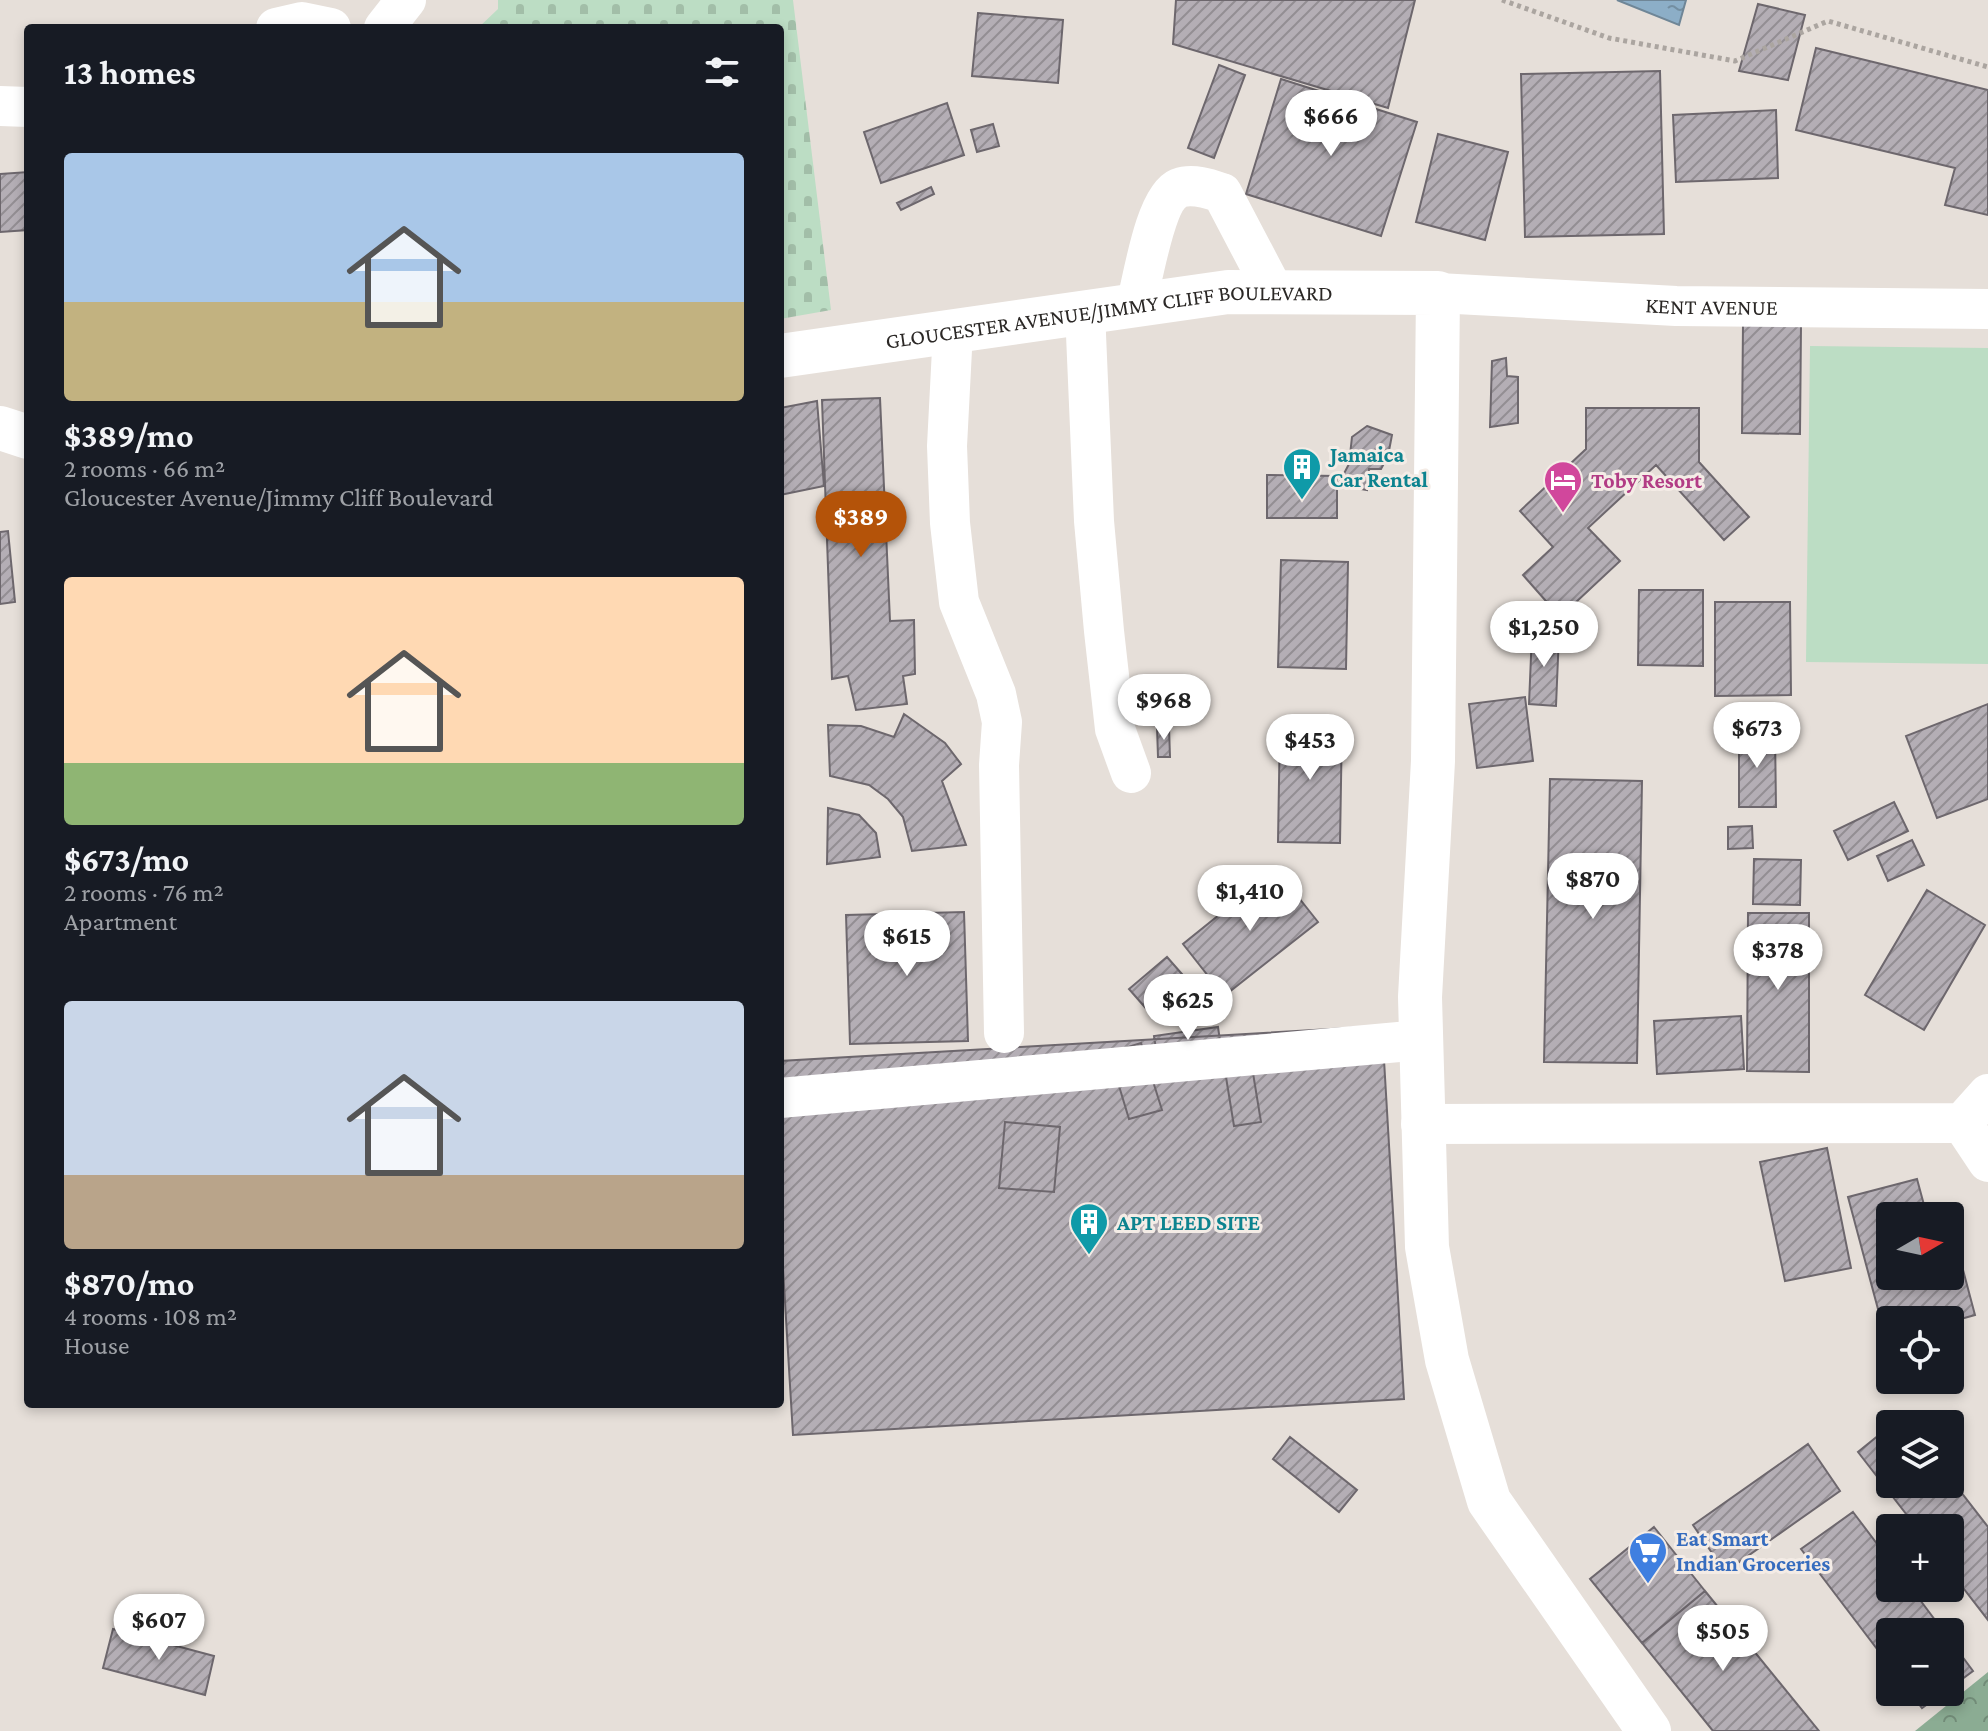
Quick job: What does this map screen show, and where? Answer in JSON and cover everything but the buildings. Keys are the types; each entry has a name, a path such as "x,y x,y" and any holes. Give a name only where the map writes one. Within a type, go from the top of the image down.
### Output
{"main road":[{"name":"GLOUCESTER AVENUE/JIMMY CLIFF BOULEVARD","path":"784,355 1228,292 1438,293"},
{"path":"1438,293 1433,761 1421,1040 1421,1124 1427,1247 1435,1299 1468,1439 1489,1501 1649,1731"},
{"path":"0,428 24,436"}],"street":[{"path":"387,24 406,0"},
{"path":"0,106 24,107"},
{"path":"1136,305 1163,202 1179,188 1203,187 1222,193 1274,292"},
{"name":"KENT AVENUE","path":"1438,293 1676,306 1988,309"},
{"path":"1085,311 1094,521 1104,631 1115,729 1131,773"},
{"path":"953,330 947,446 959,602 996,694 1002,722 999,765 1004,1033"},
{"path":"784,1098 1421,1040"},
{"path":"1421,1124 1962,1123 1988,1094"},
{"path":"1962,1123 1988,1162"}],"path":[{"path":"1502,0 1609,38 1735,61 1828,21 1988,67"}],"green space":[{"path":"498,0 793,0 831,310 784,318 784,24 482,24 498,9"},
{"path":"1810,346 1988,348 1988,664 1806,662"},
{"path":"1988,1672 1988,1731 1915,1731 1946,1706 1964,1706 1964,1691"}],"water":[{"path":"1617,0 1686,0 1679,25"}],"place":[{"name":"Jamaica Car Rental","path":"1302,501"},
{"name":"Toby Resort","path":"1563,514"},
{"name":"APT LEED SITE","path":"1089,1256"},
{"name":"Eat Smart Indian Groceries","path":"1648,1585"}]}
